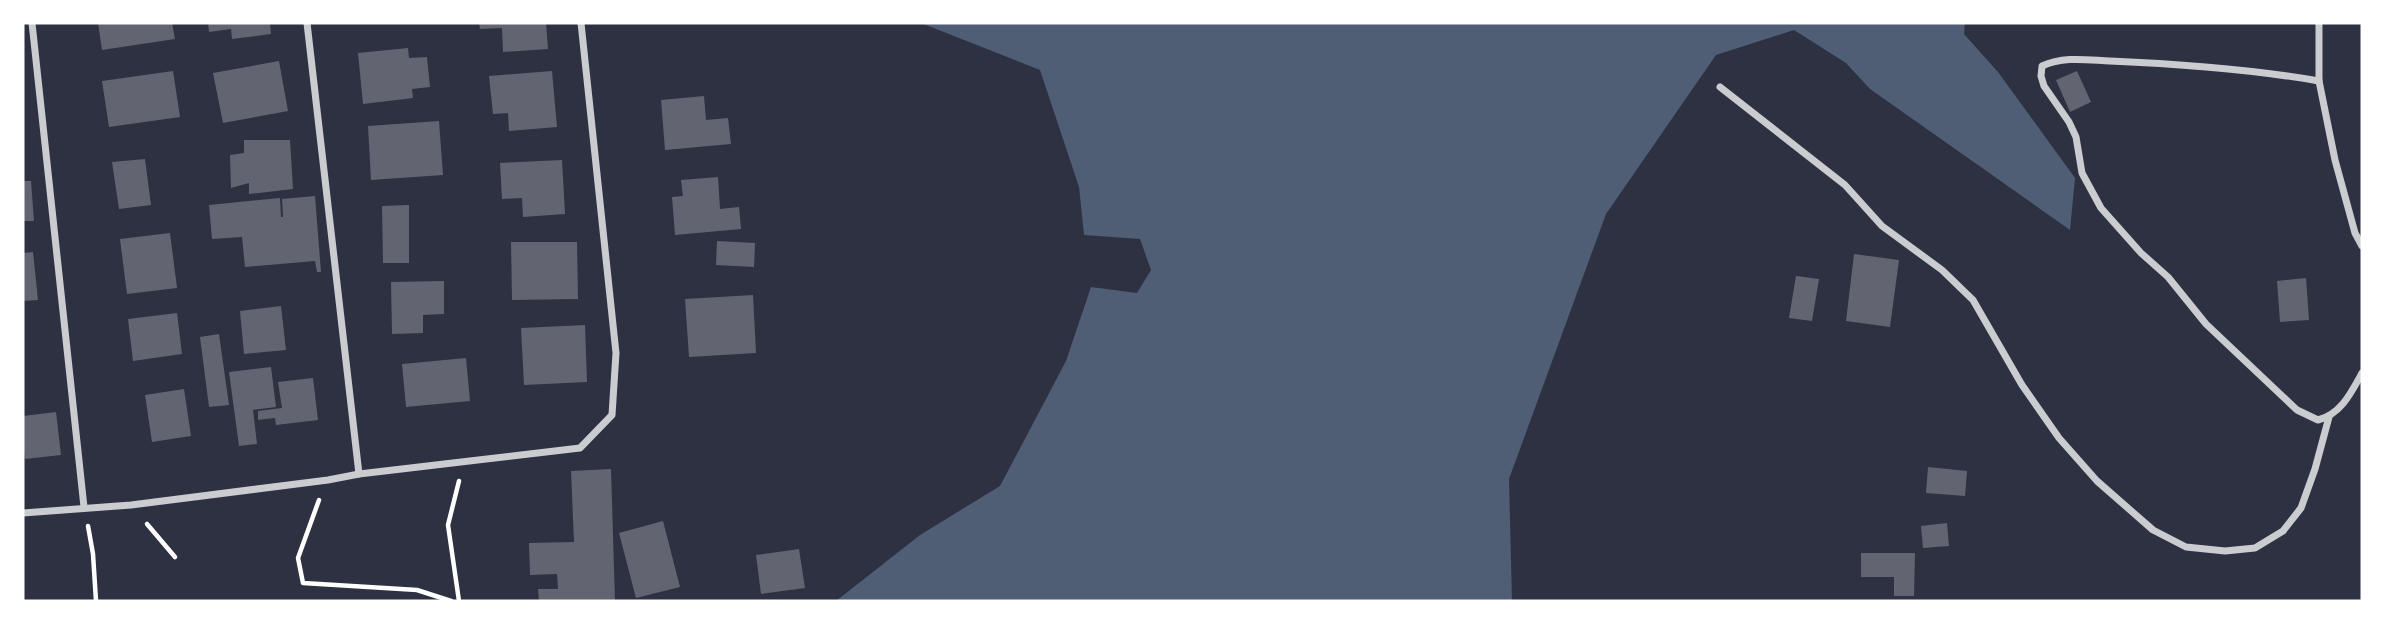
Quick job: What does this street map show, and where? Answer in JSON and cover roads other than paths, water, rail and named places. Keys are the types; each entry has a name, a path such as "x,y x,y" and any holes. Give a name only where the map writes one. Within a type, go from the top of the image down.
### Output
{"street":[{"path":"32,23 84,508"},
{"path":"307,23 359,474"},
{"path":"23,513 131,505 580,448 612,415 616,353 581,23"},
{"path":"2319,23 2319,80 2335,160 2355,233 2362,246"},
{"path":"2319,80 2266,71 2145,61 2072,59 2042,66 2041,76 2044,86 2070,122 2076,137 2082,173 2101,208 2120,232 2168,277 2206,324 2289,403 2318,420 2329,417 2343,405 2362,373"},
{"path":"1720,87 1844,184 1882,226 1942,270 1972,300 2022,385 2059,438 2097,481 2153,530 2186,547 2225,551 2255,548 2283,531 2301,508 2329,417"}],"water":[{"path":"921,23 1965,23 1964,34 1998,72 2075,178 2070,230 1870,89 1846,63 1794,30 1716,55 1606,214 1509,479 1512,601 836,601 920,535 1000,486 1066,361 1091,287 1137,293 1151,270 1140,239 1084,235 1079,187 1040,70"}]}
